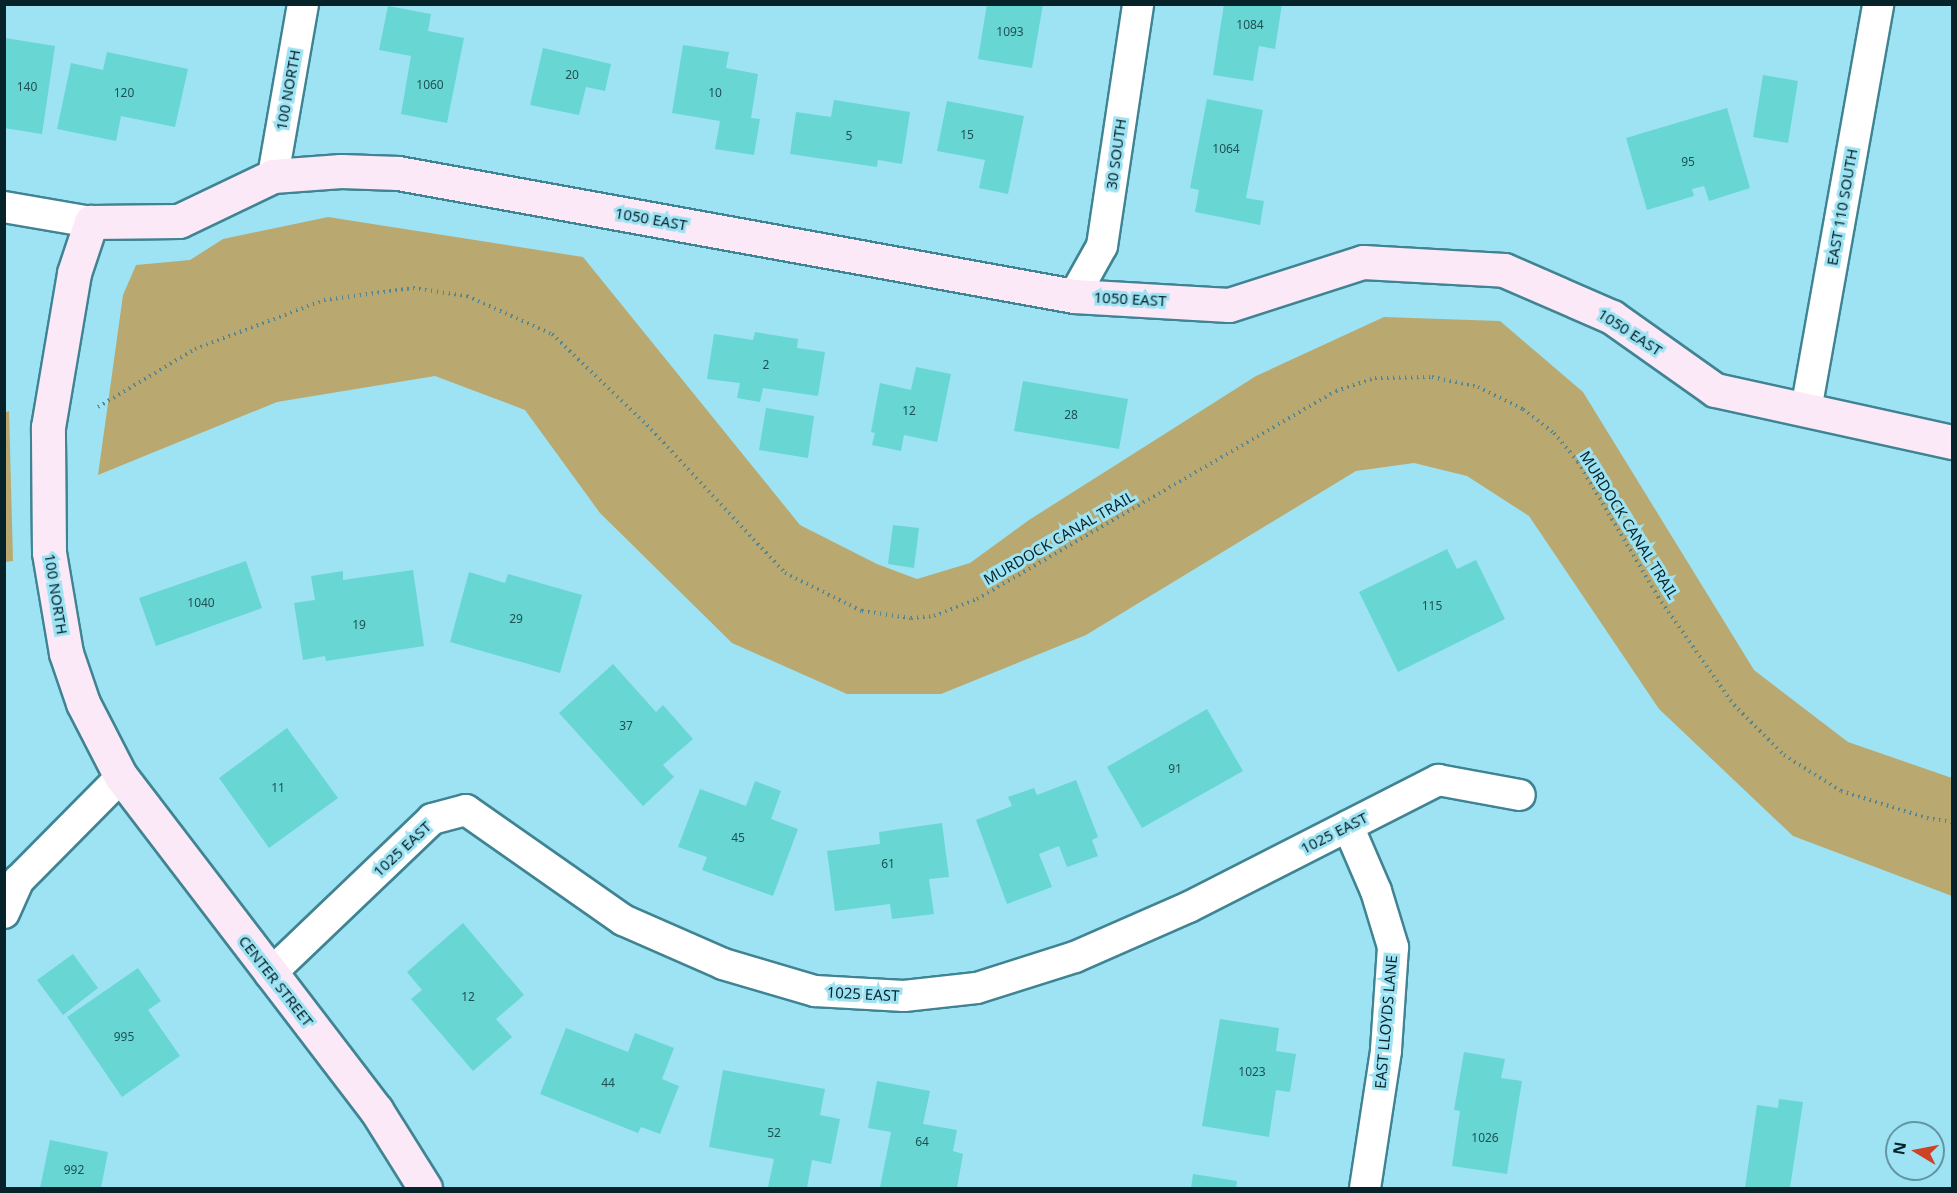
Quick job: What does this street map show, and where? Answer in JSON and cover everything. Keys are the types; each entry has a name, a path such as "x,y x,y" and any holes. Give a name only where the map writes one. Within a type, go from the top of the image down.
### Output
{"street":[{"name":"100 NORTH","path":"273,176 303,4"},
{"name":"30 SOUTH","path":"1074,296 1102,246 1138,4"},
{"name":"EAST 110 SOUTH","path":"1806,410 1878,4"},
{"name":"1050 EAST","path":"273,176 341,171 398,173 1074,296 1229,305 1363,262 1504,270 1612,317 1715,390 1953,442"},
{"path":"4,207 91,222 179,221 273,176"},
{"name":"100 NORTH","path":"91,222 74,273 48,427 49,552 66,652 83,704 121,777"},
{"path":"4,912 20,880 121,777"},
{"name":"CENTER STREET","path":"121,777 376,1110 425,1188"},
{"name":"1025 EAST","path":"270,974 432,819 466,810 623,920 723,964 815,992 904,996 977,988 1075,957 1189,907 1438,780 1520,795"},
{"name":"EAST LLOYDS LANE","path":"1348,826 1376,891 1393,946 1386,1051 1365,1188"}],"path":[{"name":"MURDOCK CANAL TRAIL","path":"98,407 195,349 324,300 413,288 467,296 552,334 647,425 785,573 862,611 911,618 934,616 977,599 1336,391 1375,378 1432,376 1478,387 1523,408 1554,433 1578,462 1658,597 1734,705 1784,755 1841,791 1927,818 1953,822"}],"shaded area":[{"path":"328,217 583,257 800,525 877,564 917,579 970,563 1029,520 1256,376 1384,317 1500,321 1583,392 1754,670 1848,742 1952,778 1952,896 1793,836 1659,709 1529,516 1467,476 1414,463 1356,471 1086,635 941,694 847,694 732,643 600,513 525,410 435,376 277,402 98,475 123,295 136,265 190,260 223,239"},
{"path":"9,411 13,561 5,562 4,413"}],"building":[{"path":"987,4 1043,4 1032,68 978,59"},
{"path":"1224,4 1282,4 1275,49 1259,46 1253,81 1213,75"},
{"path":"388,6 431,14 428,31 464,38 447,123 401,114 411,56 379,50"},
{"path":"5,38 55,46 42,134 4,128"},
{"path":"683,45 729,52 726,68 758,74 751,118 760,119 754,155 715,149 720,121 672,113"},
{"path":"543,48 611,64 605,91 586,87 579,115 530,105"},
{"path":"107,52 188,69 175,127 121,116 116,141 57,129 71,63 103,70"},
{"path":"1763,75 1798,81 1788,143 1753,137"},
{"path":"1207,99 1263,110 1246,198 1264,201 1260,225 1195,212 1199,190 1190,188"},
{"path":"834,100 910,112 902,164 878,160 877,167 790,154 796,112 831,117"},
{"path":"947,101 1024,116 1008,194 979,188 985,160 937,151"},
{"path":"1727,108 1750,188 1709,201 1704,186 1692,189 1694,196 1647,210 1626,138"},
{"path":"755,332 798,339 797,348 825,352 818,396 763,388 760,402 737,398 740,383 707,379 714,334 753,340"},
{"path":"916,367 951,374 937,442 904,435 901,451 872,445 875,433 871,432 880,383 911,390"},
{"path":"1023,381 1128,399 1119,449 1014,431"},
{"path":"766,408 814,416 808,458 759,450"},
{"path":"893,525 919,528 914,568 888,564"},
{"path":"1447,549 1457,569 1476,560 1505,619 1398,672 1359,592"},
{"path":"246,561 262,608 156,646 139,598"},
{"path":"413,570 424,646 326,661 325,656 303,660 294,603 315,600 311,576 343,571 343,580"},
{"path":"469,572 505,583 508,574 582,595 560,673 450,642"},
{"path":"613,664 656,712 663,705 693,739 663,765 674,777 643,806 559,713"},
{"path":"1207,709 1243,771 1142,828 1107,767"},
{"path":"287,728 338,798 269,848 219,778"},
{"path":"1076,780 1098,837 1092,840 1098,856 1067,867 1059,846 1039,854 1052,887 1007,904 976,820 1012,806 1008,797 1034,788 1037,795"},
{"path":"755,781 781,791 771,819 798,829 773,896 702,870 707,857 678,847 700,789 746,806"},
{"path":"942,823 949,877 929,879 934,914 892,919 890,904 835,911 827,851 880,844 879,832"},
{"path":"463,923 524,995 496,1019 512,1037 473,1071 411,999 422,990 407,972"},
{"path":"73,954 98,988 63,1015 37,980"},
{"path":"138,968 161,1001 148,1010 180,1056 122,1097 67,1017"},
{"path":"1220,1019 1279,1028 1276,1051 1296,1054 1290,1092 1276,1090 1269,1137 1202,1126"},
{"path":"566,1028 628,1052 635,1033 674,1048 662,1079 679,1086 660,1134 641,1127 638,1133 540,1094"},
{"path":"1464,1052 1505,1059 1501,1078 1522,1081 1507,1174 1452,1166 1460,1111 1454,1110"},
{"path":"723,1070 825,1089 820,1115 840,1119 831,1164 812,1160 807,1188 768,1187 774,1159 709,1147"},
{"path":"877,1081 930,1091 923,1124 957,1130 953,1151 963,1154 957,1188 880,1187 891,1132 868,1128"},
{"path":"1779,1099 1803,1102 1790,1188 1745,1188 1757,1105 1778,1108"},
{"path":"50,1140 108,1152 101,1188 40,1188"},
{"path":"1193,1174 1237,1181 1236,1188 1191,1188"}]}
